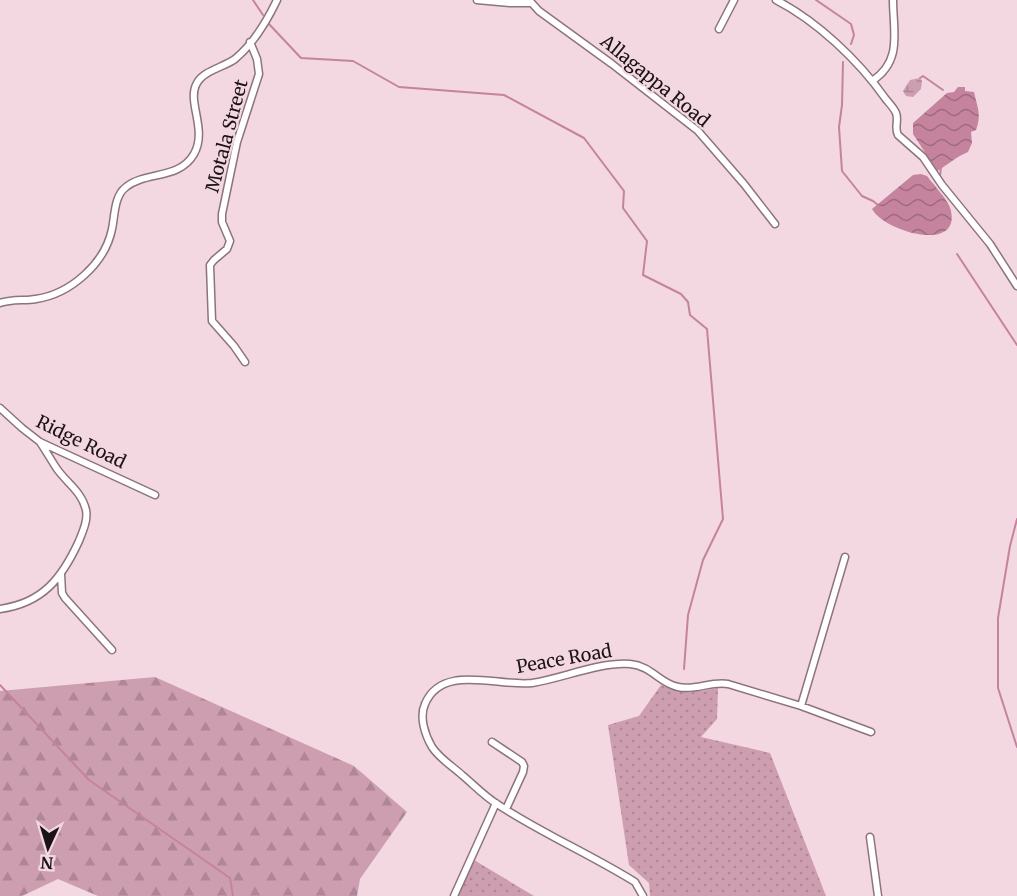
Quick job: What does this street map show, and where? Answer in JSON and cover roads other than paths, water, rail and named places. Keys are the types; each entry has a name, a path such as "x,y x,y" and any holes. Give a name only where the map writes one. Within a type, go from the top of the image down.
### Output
{"street":[{"path":"0,303 12,300 34,300 54,295 80,279 96,261 109,240 117,202 122,190 131,183 174,171 188,162 198,142 199,127 194,96 198,80 232,61 250,42 277,0"},
{"path":"477,0 510,3 529,1"},
{"path":"719,29 734,0"},
{"path":"777,0 806,19 849,55 872,81 896,114 897,133 923,158 990,244 1017,286"},
{"path":"872,81 887,69 891,62 894,48 893,0"},
{"name":"Allagappa Road","path":"529,1 698,131 775,224"},
{"name":"Motala Street","path":"245,362 213,322 210,272 212,262 226,249 230,241 222,222 222,214 237,142 259,74 257,60 250,42"},
{"name":"Ridge Road","path":"0,408 40,442 155,495"},
{"path":"0,609 22,604 35,598 61,574 82,532 87,516 81,496 59,471 40,442"},
{"path":"801,706 844,557"},
{"path":"61,574 63,595 112,650"},
{"name":"Peace Road","path":"644,896 635,882 496,803 437,754 427,737 423,721 424,704 436,688 445,682 459,680 534,683 611,665 632,664 652,671 669,684 679,688 722,683 801,706 871,732"},
{"path":"492,742 524,766 524,772 506,809"},
{"path":"454,896 496,803"},
{"path":"870,837 878,896"}],"water":[{"path":"958,87 965,87 965,91 974,92 978,125 976,130 971,132 972,143 968,152 937,171 913,134 913,123 947,93 954,92"},
{"path":"913,175 927,176 950,207 951,224 944,232 933,235 905,231 879,217 872,209"}],"waterway":[{"path":"253,0 263,15"},
{"path":"816,0 851,24 854,35 851,44"},
{"path":"269,24 301,58 353,61 399,87 504,95 584,138 624,191 623,208 647,241 643,275 681,294 688,302 690,315 707,329 723,519 703,560 688,615 684,669"},
{"path":"843,62 839,127 842,171 862,196 878,205"},
{"path":"920,78 923,76 943,90"},
{"path":"940,176 941,167"},
{"path":"957,254 1017,345"},
{"path":"1017,519 998,618 998,688 1017,747"},
{"path":"0,685 89,780 230,878 233,896"}]}
